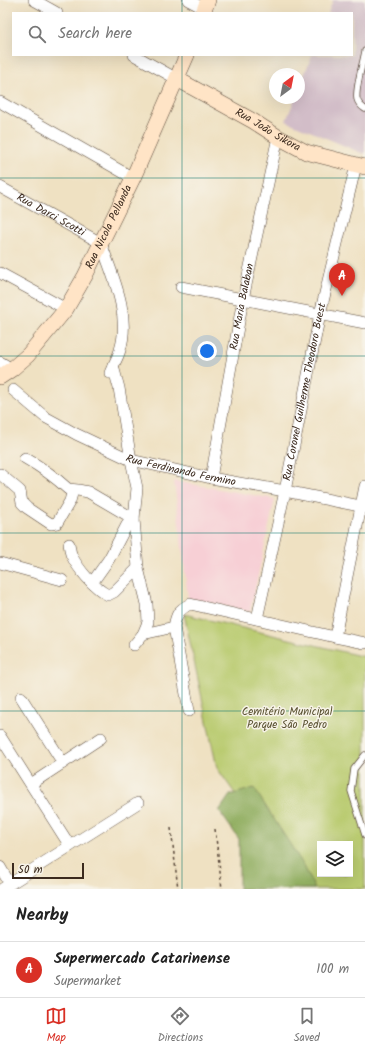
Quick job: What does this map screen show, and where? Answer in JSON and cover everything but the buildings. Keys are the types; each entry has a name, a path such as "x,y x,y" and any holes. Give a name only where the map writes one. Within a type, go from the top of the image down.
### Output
{"main road":[{"name":"Rua Nicola Pellanda","path":"4,369 28,355 66,309 102,243 133,178 186,56"},
{"name":"Rua João Sikora","path":"176,79 306,152 360,166"}],"street":[{"path":"34,0 56,12"},
{"path":"188,0 205,7"},
{"path":"136,56 176,79"},
{"path":"0,102 133,178"},
{"name":"Rua Maria Balaban","path":"211,478 243,299 278,137"},
{"name":"Rua Coronel Guilherme Theodoro Buest","path":"257,620 285,490 320,314 360,166"},
{"name":"Rua Darci Scotti","path":"0,187 102,243"},
{"path":"102,243 120,301 123,319 122,344 111,370 119,388 137,488 133,518 138,568 147,604 148,622 143,634 134,645"},
{"path":"0,273 66,309"},
{"path":"181,287 365,323"},
{"name":"Rua Ferdinando Fermino","path":"14,390 45,417 76,434 131,460 211,478 285,490 363,507"},
{"path":"25,458 43,468 68,489 88,492 133,518"},
{"path":"0,474 20,491 22,503 27,508 51,524 57,523 70,501 73,490"},
{"path":"335,637 363,507 365,486"},
{"path":"92,583 133,518"},
{"path":"69,544 71,554 79,568 92,583 103,593 108,595 114,592 138,568"},
{"path":"0,563 62,580"},
{"path":"189,711 174,627 176,617 180,610 190,604 365,643"},
{"path":"143,634 174,627"},
{"path":"22,697 63,763"},
{"path":"0,736 70,846"},
{"path":"31,784 101,738"},
{"path":"0,867 6,886 138,803"}],"lane":[{"path":"365,51 357,92 357,101 365,109"},
{"path":"365,756 354,769 351,791 365,835"}],"path":[{"path":"171,828 178,889"},
{"path":"214,829 222,889"}],"shaded area":[{"path":"333,0 365,0 365,154 286,121 293,104 305,104 305,73 312,56 353,56 353,12 328,12"},
{"path":"174,481 275,499 250,612 188,598"}],"green space":[{"name":"Cemitério Municipal Parque São Pedro","path":"184,614 365,657 365,889 301,889 217,768"},
{"path":"254,788 304,866 315,889 239,889 239,839 219,811 230,795"}],"place":[{"name":"Supermercado Catarinense","path":"342,296"}]}
